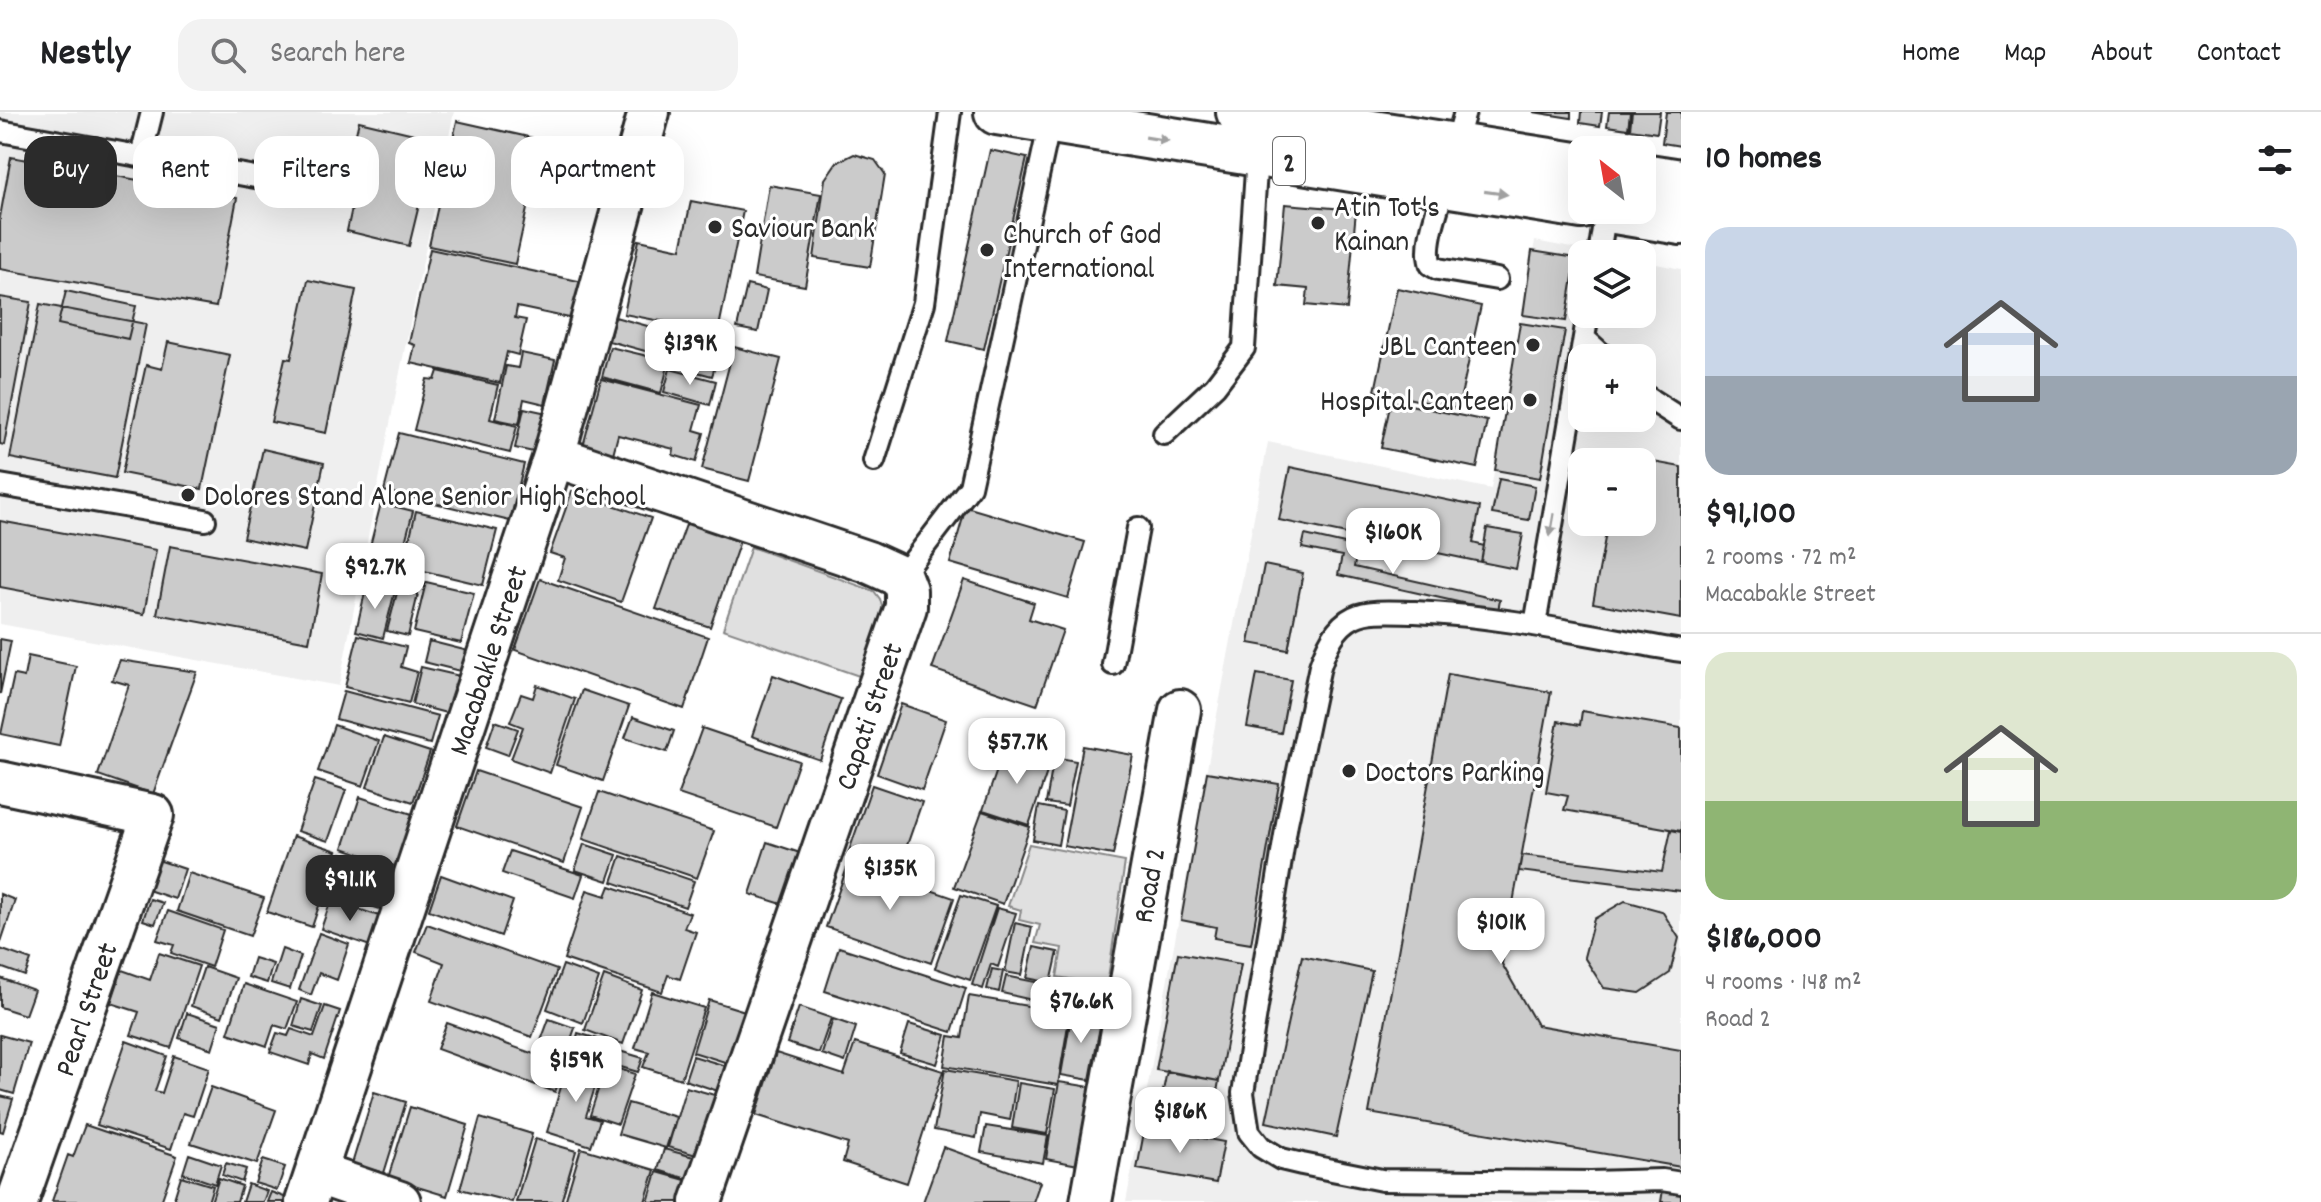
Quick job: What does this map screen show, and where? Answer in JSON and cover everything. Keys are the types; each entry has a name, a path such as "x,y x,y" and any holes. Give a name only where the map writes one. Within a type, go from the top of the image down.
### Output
{"highway":[{"name":"2","path":"997,112 1568,204"},
{"name":"2","path":"1239,112 1461,128 1568,162"},
{"path":"1656,178 1681,182"},
{"path":"1656,218 1681,222"}],"street":[{"name":"Macabakle Street","path":"311,1187 554,456 649,112"},
{"path":"554,456 853,557 901,577"},
{"name":"Capati Street","path":"701,1202 906,607 906,590 901,577"},
{"name":"Road 2","path":"1091,1202 1180,710"},
{"name":"Pearl Street","path":"0,782 153,815 17,1202"},
{"path":"311,1187 400,1202"}],"lane":[{"path":"146,136 152,112"},
{"path":"874,461 924,303 950,112"},
{"path":"901,577 970,487 1050,122"},
{"path":"1461,128 1428,255 1431,265 1438,269 1497,279"},
{"path":"0,131 133,155"},
{"path":"1164,434 1215,386 1244,348 1257,156"},
{"path":"1535,625 1586,328"},
{"path":"1584,338 1591,344"},
{"path":"1656,403 1681,419"},
{"path":"0,485 205,520"},
{"path":"1113,664 1138,528"},
{"path":"1681,651 1456,614 1372,613 1354,617 1337,632 1326,648 1320,666 1287,823 1243,1093 1249,1132 1261,1147 1281,1159 1382,1180 1662,1180 1681,1183"}],"shaded area":[{"name":"Dolores Stand Alone Senior High School","path":"0,112 454,112 449,136 395,136 395,208 434,208 339,686 0,624"},
{"path":"1535,241 1568,247 1568,328 1656,328 1656,264 1681,269 1681,1202 1126,1202 1268,442 1491,489"},
{"path":"751,547 874,591 884,613 862,677 723,629"},
{"path":"1029,844 1125,862 1107,985 1057,977 1062,948 1035,943 1040,925 1019,920 1021,910 1008,906"}],"building":[{"path":"1533,112 1571,112 1571,118"},
{"path":"1581,112 1602,112 1600,126 1580,123"},
{"path":"1609,112 1630,112 1628,129 1607,126"},
{"path":"1632,112 1660,112 1657,133 1630,129"},
{"path":"1666,112 1681,112 1681,146 1662,143"},
{"path":"359,121 422,136 395,136 395,208 418,208 409,246 347,231 352,208 379,208 379,136 355,136"},
{"path":"457,121 524,136 511,136 511,208 527,208 515,264 429,246 438,208 495,208 495,136 454,136"},
{"name":"Church of God International","path":"990,150 1027,158 984,349 948,341"},
{"path":"854,154 875,160 885,174 870,267 814,258 825,179 836,163"},
{"path":"11,157 24,159 24,208 117,208 117,176 133,179 133,208 235,208 216,307 0,269 0,217"},
{"path":"769,185 821,194 805,286 754,277"},
{"path":"691,201 743,211 718,332 624,314 639,240 681,249"},
{"path":"1285,204 1356,210 1347,309 1306,305 1308,289 1277,286"},
{"path":"430,249 583,282 574,319 517,307 515,318 526,320 518,355 507,352 500,383 411,363 415,345 409,343"},
{"path":"1532,251 1568,257 1566,321 1523,315"},
{"path":"308,280 356,290 326,433 271,422 285,358 291,359"},
{"path":"747,285 767,290 758,332 737,328"},
{"path":"1397,288 1481,306 1458,409 1375,391"},
{"path":"66,291 136,306 128,339 58,324"},
{"path":"0,297 31,302 4,445 0,444"},
{"path":"40,304 146,324 115,478 10,458"},
{"path":"615,317 662,330 656,354 609,341"},
{"name":"Hospital Canteen","path":"1520,323 1565,330 1540,478 1495,470"},
{"path":"168,342 230,355 202,489 122,473 146,365 162,369"},
{"path":"673,342 719,354 712,376 667,364"},
{"path":"610,347 664,360 663,365 668,366 661,393 602,377"},
{"path":"734,347 781,359 749,481 702,469"},
{"path":"521,353 555,360 545,404 524,399 519,424 495,419 506,366 518,368"},
{"path":"670,369 716,381 710,405 664,392"},
{"path":"438,371 498,385 490,419 517,426 510,453 414,430 427,379 435,380"},
{"path":"601,379 701,405 694,430 704,433 696,462 673,455 674,449 618,435 613,454 583,446"},
{"path":"1391,401 1487,421 1477,468 1381,448"},
{"path":"524,408 547,413 538,453 515,448"},
{"path":"399,433 524,464 510,521 384,491"},
{"path":"263,449 324,463 305,551 243,538"},
{"path":"1656,462 1681,467 1681,619 1593,603 1605,536 1656,536"},
{"path":"1290,467 1480,507 1473,543 1484,546 1481,562 1279,520"},
{"path":"1499,479 1535,486 1529,520 1492,514"},
{"path":"572,491 651,518 621,602 558,580 565,558 550,553"},
{"path":"381,503 413,511 399,566 367,558"},
{"path":"966,507 1085,542 1068,598 950,563"},
{"path":"416,511 497,530 483,585 403,566"},
{"path":"0,521 156,550 144,614 0,587"},
{"path":"687,522 740,541 710,627 656,609"},
{"path":"1487,528 1523,534 1516,569 1481,562"},
{"path":"1305,535 1358,547 1354,567 1500,600 1498,611 1338,575 1342,556 1302,548"},
{"path":"170,546 322,574 309,642 157,614"},
{"path":"369,564 396,570 393,583 366,576"},
{"path":"1264,565 1303,573 1288,650 1249,643"},
{"path":"540,579 708,637 684,709 515,650"},
{"path":"964,580 1034,603 1029,619 1063,630 1037,705 932,669"},
{"path":"426,582 474,593 461,643 414,632"},
{"path":"367,584 395,591 383,638 356,631"},
{"path":"398,589 418,594 408,636 387,631"},
{"path":"358,635 406,647 401,667 417,672 409,703 345,687"},
{"path":"0,639 11,641 0,694"},
{"path":"429,641 472,652 468,673 424,662"},
{"path":"28,656 76,666 59,746 1,734 14,675 24,677"},
{"path":"120,660 197,672 153,794 98,775 129,685 112,680"},
{"path":"421,667 460,676 450,714 412,704"},
{"path":"1257,674 1291,680 1281,733 1247,727"},
{"path":"1448,674 1551,692 1502,964 1537,1025 1681,1050 1681,1167 1369,1113"},
{"path":"773,675 841,699 820,760 752,736"},
{"path":"537,685 575,699 550,773 511,759 523,727 510,722 521,694 533,698"},
{"path":"582,690 629,706 603,781 556,765"},
{"path":"344,691 438,716 430,744 336,719"},
{"path":"901,704 946,720 922,790 877,774"},
{"path":"1582,711 1681,728 1681,831 1564,810 1568,796 1546,792 1558,721 1580,725"},
{"path":"633,717 674,731 667,752 625,738"},
{"path":"495,721 518,729 508,755 486,747"},
{"path":"334,725 379,741 363,786 318,771"},
{"path":"702,728 799,761 776,827 678,794"},
{"path":"384,737 430,752 413,802 367,787"},
{"path":"1083,746 1133,755 1113,855 1064,846"},
{"path":"1005,747 1050,763 1029,825 983,810"},
{"path":"1054,757 1076,761 1067,806 1046,803"},
{"path":"476,771 583,807 564,863 457,826"},
{"path":"1207,772 1279,784 1251,944 1214,938 1216,927 1181,920"},
{"path":"315,780 346,790 328,841 297,831"},
{"path":"872,785 922,802 897,874 847,857"},
{"path":"599,792 714,831 697,878 583,839"},
{"path":"360,797 415,815 397,867 343,848"},
{"path":"1039,806 1064,811 1058,845 1033,840"},
{"path":"982,811 1030,827 1003,904 954,887"},
{"path":"1671,830 1681,832 1681,891 1519,871 1522,855 1662,872"},
{"path":"293,836 337,851 312,927 267,912"},
{"path":"767,842 800,853 782,904 750,894"},
{"path":"584,844 617,855 608,881 575,870"},
{"path":"510,851 583,875 575,898 502,873"},
{"path":"341,853 399,873 386,911 328,892"},
{"path":"621,856 694,881 685,907 612,882"},
{"path":"152,858 185,869 175,899 142,888"},
{"path":"849,862 954,898 931,963 826,927"},
{"path":"189,873 264,898 250,936 177,911"},
{"path":"441,875 513,901 501,936 429,910"},
{"path":"610,886 690,913 684,928 696,932 680,979 668,975 662,992 564,959 587,890 606,896"},
{"path":"0,894 15,900 1,942 0,941"},
{"path":"961,895 996,906 970,980 935,968"},
{"path":"150,899 163,903 155,924 143,920"},
{"path":"331,900 379,916 370,946 321,929"},
{"path":"1625,901 1662,911 1679,938 1670,973 1640,993 1604,988 1584,957 1594,919"},
{"path":"997,908 1016,913 998,967 991,964 983,989 972,985"},
{"path":"168,911 223,930 211,967 171,953 174,945 157,940"},
{"path":"1015,923 1032,927 1022,975 1005,972"},
{"path":"427,924 557,970 532,1037 431,1001 444,963 416,952"},
{"path":"319,933 349,944 337,980 319,973 311,995 299,990"},
{"path":"839,947 966,988 952,1032 825,991"},
{"path":"1034,947 1058,952 1051,983 1027,978"},
{"path":"0,949 31,960 25,976 0,967"},
{"path":"282,949 301,956 290,989 271,983"},
{"path":"159,953 199,966 171,1048 131,1035 139,1012 111,1003 122,970 150,980"},
{"path":"1178,953 1241,964 1219,1081 1156,1070"},
{"path":"1302,956 1372,971 1336,1137 1266,1122"},
{"path":"254,958 273,964 267,983 248,977"},
{"path":"563,965 599,978 583,1023 547,1009"},
{"path":"204,967 236,978 222,1017 191,1006"},
{"path":"992,969 1003,971 999,992 987,989"},
{"path":"604,976 642,990 623,1044 585,1030"},
{"path":"1006,976 1045,984 1041,1002 1002,993"},
{"path":"0,978 34,990 25,1015 0,1007"},
{"path":"244,984 297,1002 287,1029 274,1025 267,1046 228,1033"},
{"path":"1084,985 1107,989 1103,1012 1080,1008"},
{"path":"652,992 704,1008 681,1079 643,1067 649,1052 635,1048"},
{"path":"969,996 1070,1013 1058,1085 944,1066 949,1036 962,1038"},
{"path":"301,999 322,1006 313,1032 293,1026"},
{"path":"709,1000 745,1011 728,1063 693,1052"},
{"path":"325,1006 340,1011 324,1059 312,1054 309,1065 270,1052 277,1033 288,1036 291,1029 314,1037"},
{"path":"799,1007 831,1018 819,1053 787,1043"},
{"path":"1072,1011 1102,1016 1090,1080 1061,1075"},
{"path":"187,1013 220,1024 212,1049 179,1038"},
{"path":"549,1019 575,1028 564,1059 538,1049"},
{"path":"833,1019 856,1027 845,1062 822,1054"},
{"path":"447,1023 565,1065 555,1092 437,1049"},
{"path":"909,1024 946,1035 937,1064 900,1053"},
{"path":"578,1033 618,1045 616,1050 643,1058 638,1072 573,1053"},
{"path":"0,1035 29,1043 14,1094 0,1090"},
{"path":"126,1041 167,1056 155,1091 162,1093 174,1056 209,1068 193,1116 183,1113 171,1149 97,1125"},
{"path":"855,1043 943,1071 907,1183 843,1162 848,1144 756,1115 776,1053 844,1075"},
{"path":"693,1056 726,1066 718,1091 685,1080"},
{"path":"570,1058 601,1068 586,1116 600,1120 591,1146 547,1132"},
{"path":"606,1065 635,1074 618,1124 590,1115"},
{"path":"945,1069 1016,1081 1010,1120 980,1114 976,1138 934,1130"},
{"path":"1167,1071 1219,1081 1209,1136 1156,1126"},
{"path":"1059,1082 1097,1088 1084,1166 1046,1159"},
{"path":"1019,1083 1055,1089 1047,1134 1012,1128"},
{"path":"211,1087 276,1110 257,1164 191,1143"},
{"path":"686,1087 718,1096 700,1156 668,1147"},
{"path":"374,1092 406,1102 384,1173 352,1164"},
{"path":"0,1096 13,1099 3,1132 0,1131"},
{"path":"628,1103 676,1117 666,1148 618,1134"},
{"path":"410,1107 468,1125 447,1196 388,1178"},
{"path":"480,1118 532,1134 512,1202 460,1189"},
{"path":"85,1125 177,1156 161,1202 52,1201 68,1155 73,1157"},
{"path":"986,1126 1048,1136 1043,1163 981,1152"},
{"path":"1145,1127 1224,1142 1216,1183 1137,1169"},
{"path":"535,1139 576,1151 561,1202 516,1202"},
{"path":"943,1147 1040,1182 1033,1202 923,1202"},
{"path":"581,1148 655,1170 645,1202 565,1202"},
{"path":"664,1149 701,1159 694,1181 658,1170"},
{"path":"189,1154 221,1165 215,1184 183,1173"},
{"path":"263,1160 285,1167 277,1190 255,1183"},
{"path":"226,1163 246,1169 242,1182 222,1175"},
{"path":"657,1172 689,1181 682,1202 648,1202"},
{"path":"181,1176 213,1186 208,1202 173,1202"},
{"path":"219,1178 242,1186 237,1202 211,1202"},
{"path":"1664,1183 1681,1186 1681,1202 1661,1202"},
{"path":"248,1184 267,1191 263,1202 242,1202"},
{"path":"271,1192 292,1200 292,1202 267,1202"}],"place":[{"name":"Atin Tot's Kainan","path":"1318,223"},
{"name":"Saviour Bank","path":"715,227"},
{"name":"Church of God International","path":"987,250"},
{"name":"JBL Canteen","path":"1533,345"},
{"name":"Hospital Canteen","path":"1530,400"},
{"name":"Dolores Stand Alone Senior High School","path":"188,495"},
{"name":"Doctors Parking","path":"1349,771"}]}
